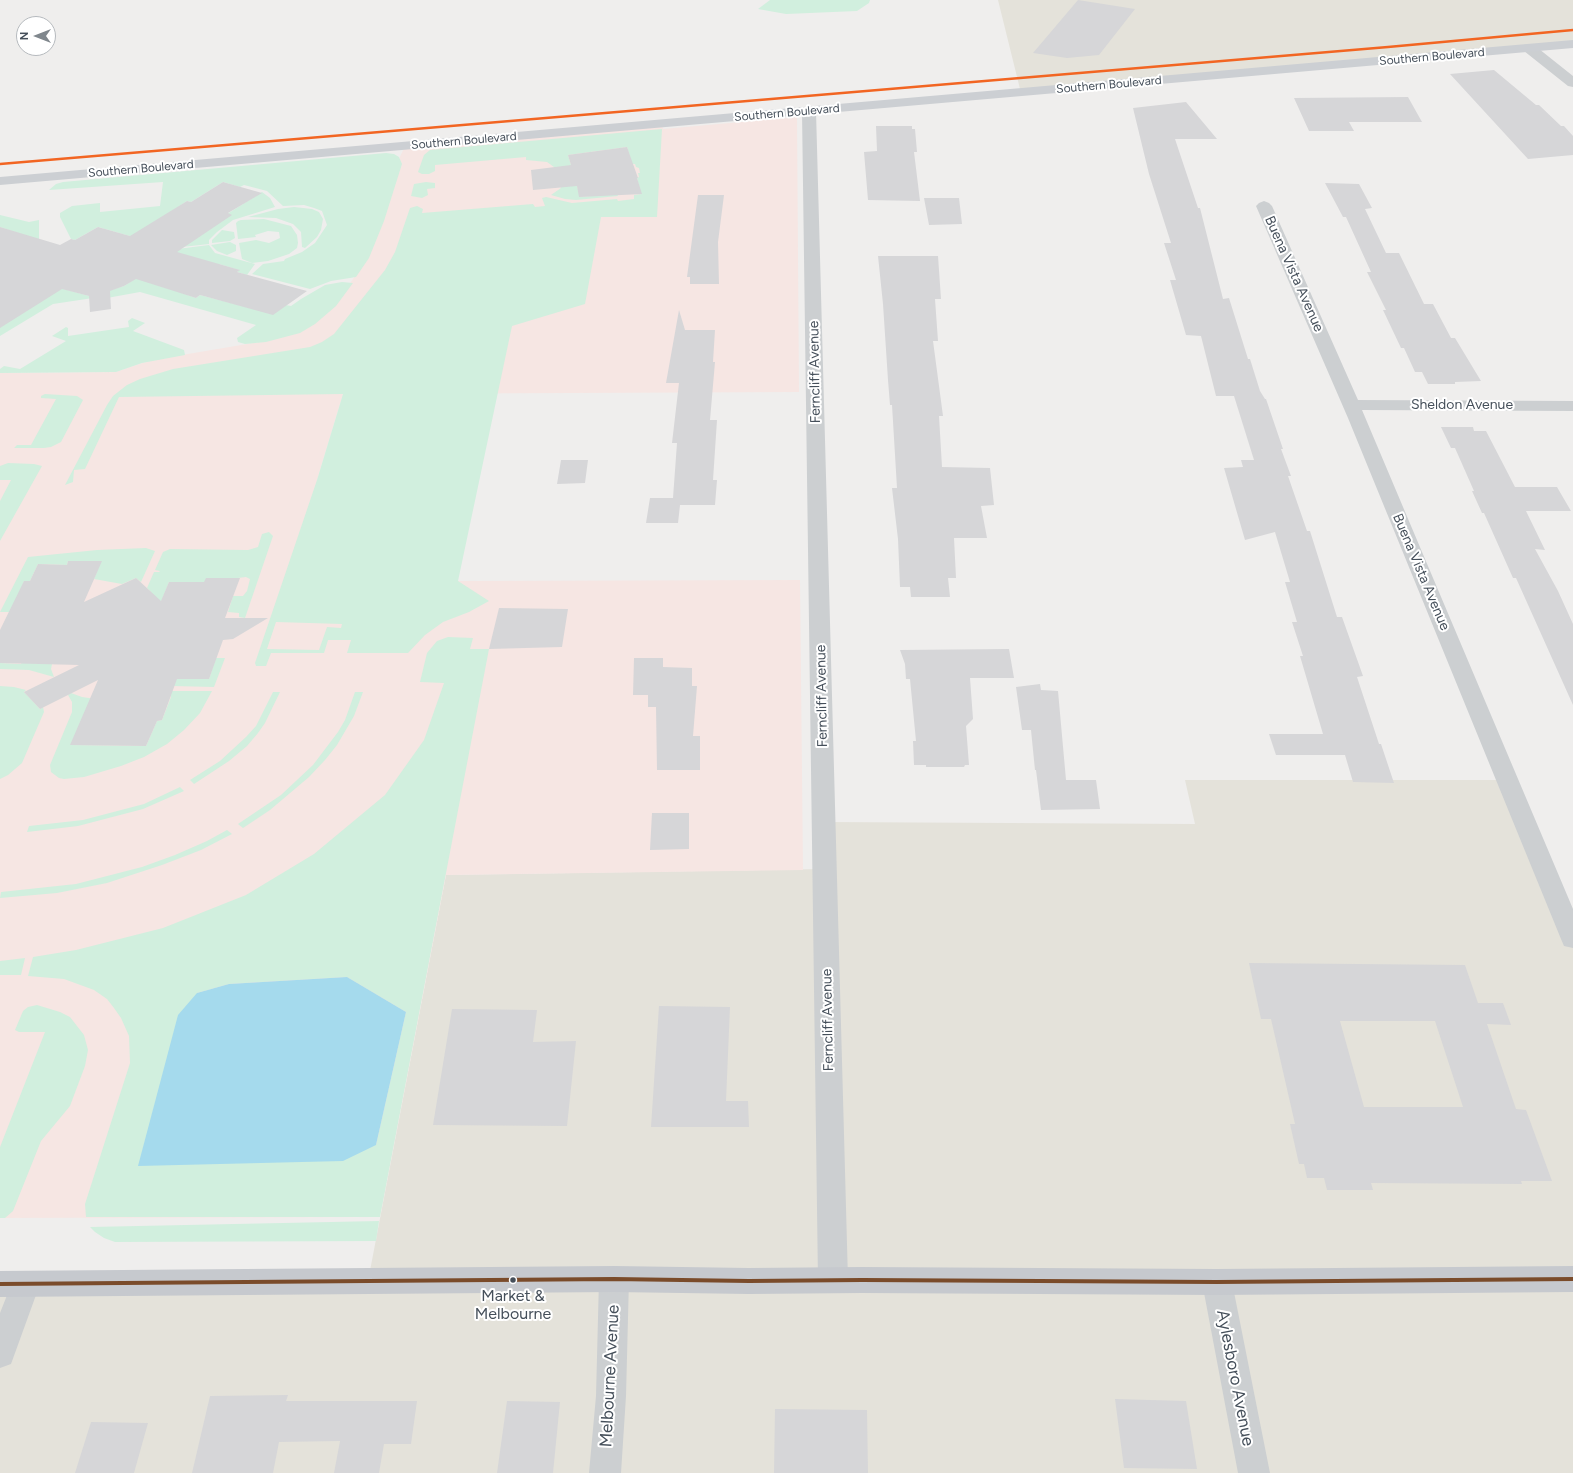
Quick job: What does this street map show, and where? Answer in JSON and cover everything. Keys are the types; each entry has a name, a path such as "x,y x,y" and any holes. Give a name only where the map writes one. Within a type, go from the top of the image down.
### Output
{"main road":[{"path":"12,1284 614,1279 749,1282 833,1280 1217,1282 1573,1279"}],"street":[{"name":"Southern Boulevard","path":"0,181 1573,44"},
{"path":"1529,48 1573,83"},
{"name":"Ferncliff Avenue","path":"809,111 833,1280"},
{"name":"Buena Vista Avenue","path":"1264,206 1351,405 1458,659 1573,939"},
{"name":"Sheldon Avenue","path":"1351,405 1573,406"},
{"name":"Melbourne Avenue","path":"605,1473 611,1396 614,1279"},
{"name":"Aylesboro Avenue","path":"1217,1282 1254,1473"},
{"path":"0,1354 12,1284"}],"shaded area":[{"path":"998,0 1573,0 1573,44 1021,93"},
{"path":"797,117 799,392 343,394 317,480 458,581 800,580 803,870 446,875 380,1217 0,1218 0,373 116,372 142,363 164,358 271,340 334,306 367,259 398,161 405,146 662,123 663,129"},
{"path":"1185,780 1508,780 1573,932 1573,1473 0,1473 0,1284 368,1281 446,875 825,869 824,822 1195,824"}],"green space":[{"path":"770,0 870,0 869,3 857,11 786,14 758,9"},
{"path":"662,129 657,217 601,217 585,304 512,326 458,581 489,601 469,612 443,622 425,635 408,653 347,653 351,640 328,640 324,653 271,653 266,666 256,666 255,663 317,480 343,394 119,397 85,469 74,470 73,482 65,485 107,405 113,396 127,385 140,379 173,369 310,347 322,342 334,334 385,270 395,252 410,208 417,206 423,209 422,213 533,204 535,207 545,206 542,198 546,197 572,203 634,199 634,195 641,194 637,178 639,177 638,173 640,173 639,168 636,167 635,164 632,164 627,147 568,155 571,165 557,173 554,167 547,162 526,160 526,157 435,165 435,171 429,174 422,174 418,172 424,155 430,150","holes":["276,622 342,624 341,628 327,627 319,650 267,649"]},
{"path":"386,153 394,154 399,157 402,164 384,221 369,258 356,277 331,281 310,289 252,274 263,264 284,261 285,259 302,252 315,243 327,225 322,211 304,205 283,206 267,191 244,185 240,187 223,182 191,202 187,201 133,237 98,227 75,240 71,239 60,217 60,213 72,206 100,203 100,212 160,206 163,182 49,190 56,184 63,182"},
{"path":"557,181 577,186 580,197 617,194 618,196 576,200 565,199 551,195 561,188"},
{"path":"426,182 435,183 435,188 427,189 428,195 422,198 411,196 414,184"},
{"path":"262,192 270,198 275,207 233,220 209,240 209,244 173,248"},
{"path":"294,207 312,209 319,212 323,219 321,230 317,237 305,248 302,247 301,232 293,224 276,218 248,217 278,209"},
{"path":"0,215 29,222 39,220 39,240 0,227"},
{"path":"264,219 291,226 297,235 297,248 289,254 268,261 252,263 242,259 239,243 256,240 269,243 280,238 279,232 268,231 255,235 256,237 238,239 236,223 238,221"},
{"path":"222,230 234,232 235,238 230,241 212,243 212,240"},
{"path":"230,242 236,245 236,251 227,255 217,251 211,245"},
{"path":"209,245 215,253 255,264 247,275 237,272 239,270 219,264 214,266 169,250"},
{"path":"138,277 196,298 200,295 273,314 286,305 291,306 325,285 342,282 353,283 336,306 315,324 300,333 266,342 245,344 238,342 237,338 256,325 140,292 107,298 107,291 124,286"},
{"path":"60,288 93,298 53,304 0,336 0,325"},
{"path":"132,318 145,323 133,331 184,350 185,355 142,363 116,372 0,373 0,369 4,366 20,369 66,341 52,336 66,327 68,328 68,336 129,327 128,321"},
{"path":"45,394 77,396 83,400 61,442 51,447 44,448 14,448 17,445 31,445 56,399 41,398 41,396"},
{"path":"8,463 34,464 42,466 0,541 0,501 11,480 0,480 0,466"},
{"path":"269,532 273,536 245,618 239,617 239,613 228,612 233,596 243,596 247,591 250,579 246,577 204,582 169,582 161,602 161,615 151,592 147,588 154,572 160,571 155,570 163,552 170,549 248,550 258,547 262,534"},
{"path":"146,548 155,551 141,582 136,578 122,584 94,579 101,561 68,561 67,565 38,564 30,581 24,581 14,612 0,612 28,557 97,550"},
{"path":"448,637 473,638 470,649 489,649 380,1217 86,1217 85,1204 130,1063 129,1036 121,1018 114,1008 107,999 94,990 64,979 28,976 33,957 76,950 163,928 246,895 314,854 385,795 424,740 444,683 420,682 427,653 437,641","holes":["347,977 406,1012 376,1145 197,993 229,984"]},
{"path":"216,658 225,658 214,687 172,686 175,679 209,679"},
{"path":"23,659 53,659 51,669 54,677 29,670 0,669 0,663 21,664"},
{"path":"0,686 26,690 24,692 40,709 43,707 44,712 22,763 8,775 0,779"},
{"path":"170,691 212,691 200,713 184,730 167,744 144,757 121,766 84,777 64,779 59,778 51,772 50,765 72,712 72,702 68,695 71,693 82,697 96,699 71,745 146,746 157,721 162,720 171,697"},
{"path":"273,692 280,692 265,723 247,746 229,761 194,784 190,780 220,761 256,726"},
{"path":"355,692 363,692 354,716 337,745 325,760 309,777 270,810 243,828 238,824 281,795 313,765 338,732 345,720"},
{"path":"180,787 184,791 143,809 78,826 27,832 29,826 83,820 144,804"},
{"path":"227,830 232,834 201,850 162,865 107,883 57,893 0,898 1,892 76,884 142,867 175,855 207,841"},
{"path":"25,958 21,975 0,975 0,961"},
{"path":"37,1005 60,1012 70,1017 84,1035 88,1050 85,1066 70,1106 41,1141 13,1211 5,1218 0,1218 0,1147 45,1032 19,1032 15,1030 23,1011 28,1007"},
{"path":"379,1221 376,1241 115,1242 104,1238 90,1227"}],"water":[{"path":"347,977 406,1012 376,1145 343,1161 138,1166 178,1015 197,993 229,984"}],"building":[{"path":"1078,0 1135,9 1099,55 1067,58 1033,53"},
{"path":"1494,70 1536,105 1539,105 1561,126 1564,126 1573,136 1573,155 1528,159 1450,74"},
{"path":"1408,97 1422,122 1349,122 1354,131 1309,131 1294,98"},
{"path":"1186,102 1217,139 1175,139 1198,208 1200,208 1223,299 1229,298 1248,359 1250,359 1260,391 1266,399 1291,476 1288,476 1307,531 1310,531 1337,617 1342,617 1363,676 1357,677 1379,744 1381,744 1394,783 1353,782 1345,755 1276,755 1269,734 1323,734 1300,656 1303,656 1292,622 1297,622 1285,582 1290,582 1275,532 1245,540 1224,468 1243,467 1241,460 1254,460 1234,396 1216,396 1201,336 1186,335 1170,280 1176,280 1164,243 1171,243 1149,174 1133,108"},
{"path":"876,126 912,126 912,129 915,129 917,152 914,152 920,201 868,200 864,152 877,151"},
{"path":"627,147 642,194 579,197 577,186 533,190 531,170 571,165 568,155"},
{"path":"223,182 262,193 228,213 232,215 177,252 240,270 237,272 307,291 273,315 200,295 196,298 136,279 124,286 110,291 111,309 90,312 89,296 62,289 0,328 0,227 60,245 71,239 75,240 98,227 130,236 187,201 191,202"},
{"path":"1325,183 1359,184 1372,208 1365,209 1386,253 1399,253 1424,304 1433,304 1451,338 1455,338 1481,381 1455,382 1455,384 1428,384 1422,372 1415,372 1404,348 1401,348 1383,310 1386,310 1367,272 1371,272 1346,217 1343,217"},
{"path":"698,195 724,195 718,242 719,284 690,284 690,277 687,277"},
{"path":"924,198 959,198 962,224 929,225"},
{"path":"878,256 938,256 941,299 935,299 938,341 933,341 943,416 939,416 942,467 990,468 994,505 981,506 987,538 954,538 956,578 948,578 950,597 911,597 910,587 900,587 898,539 892,488 897,488 892,405 890,405"},
{"path":"679,310 685,330 715,330 713,362 715,362 710,420 717,420 713,480 717,480 715,505 680,505 678,523 646,523 650,498 673,498 677,443 672,443 679,383 666,383"},
{"path":"1441,427 1473,427 1474,431 1486,431 1515,487 1557,487 1571,511 1526,511 1545,550 1535,549 1558,591 1573,624 1573,705 1516,578 1513,578 1484,513 1482,513 1455,448 1451,448"},
{"path":"561,460 588,460 585,483 557,484"},
{"path":"68,561 102,561 84,602 136,578 161,601 169,582 204,582 206,578 240,578 225,618 268,618 233,639 223,640 209,679 177,679 162,720 157,721 146,746 70,745 98,680 40,709 24,692 79,665 0,663 0,630 24,581 30,581 38,564 67,565"},
{"path":"499,608 568,609 562,647 489,649"},
{"path":"1009,649 1014,678 970,678 973,719 966,726 969,765 965,765 964,767 926,767 926,765 914,765 913,741 916,741 910,679 906,679 905,664 900,650"},
{"path":"634,658 663,658 663,667 692,668 692,686 697,686 693,736 700,736 700,770 657,770 656,707 648,707 648,695 633,695"},
{"path":"1040,684 1041,690 1058,691 1066,780 1096,780 1100,809 1041,810 1031,730 1022,730 1016,687"},
{"path":"652,813 689,813 689,849 650,850"},
{"path":"1249,963 1465,965 1478,1003 1503,1003 1511,1025 1487,1024 1516,1109 1526,1110 1552,1181 1521,1181 1522,1184 1371,1183 1373,1190 1327,1190 1324,1178 1307,1178 1304,1164 1299,1164 1290,1124 1295,1124 1271,1019 1261,1019","holes":["1340,1021 1435,1021 1463,1107 1364,1107"]},
{"path":"659,1006 730,1007 726,1101 748,1101 749,1127 651,1127"},
{"path":"452,1009 537,1010 533,1042 576,1041 567,1126 433,1125"},
{"path":"288,1395 286,1401 417,1401 411,1444 384,1444 379,1473 334,1473 340,1441 279,1442 273,1473 192,1473 210,1396"},
{"path":"1115,1399 1186,1401 1197,1469 1124,1468"},
{"path":"507,1401 560,1402 553,1473 497,1473"},
{"path":"775,1409 867,1410 868,1473 774,1473"},
{"path":"91,1422 148,1423 134,1473 75,1473"}],"transit line":[{"path":"0,164 1388,47 1573,30"},
{"path":"0,1284 614,1279 749,1281 862,1280 1217,1282 1573,1279"}],"place":[{"name":"Market & Melbourne","path":"513,1280"}]}
